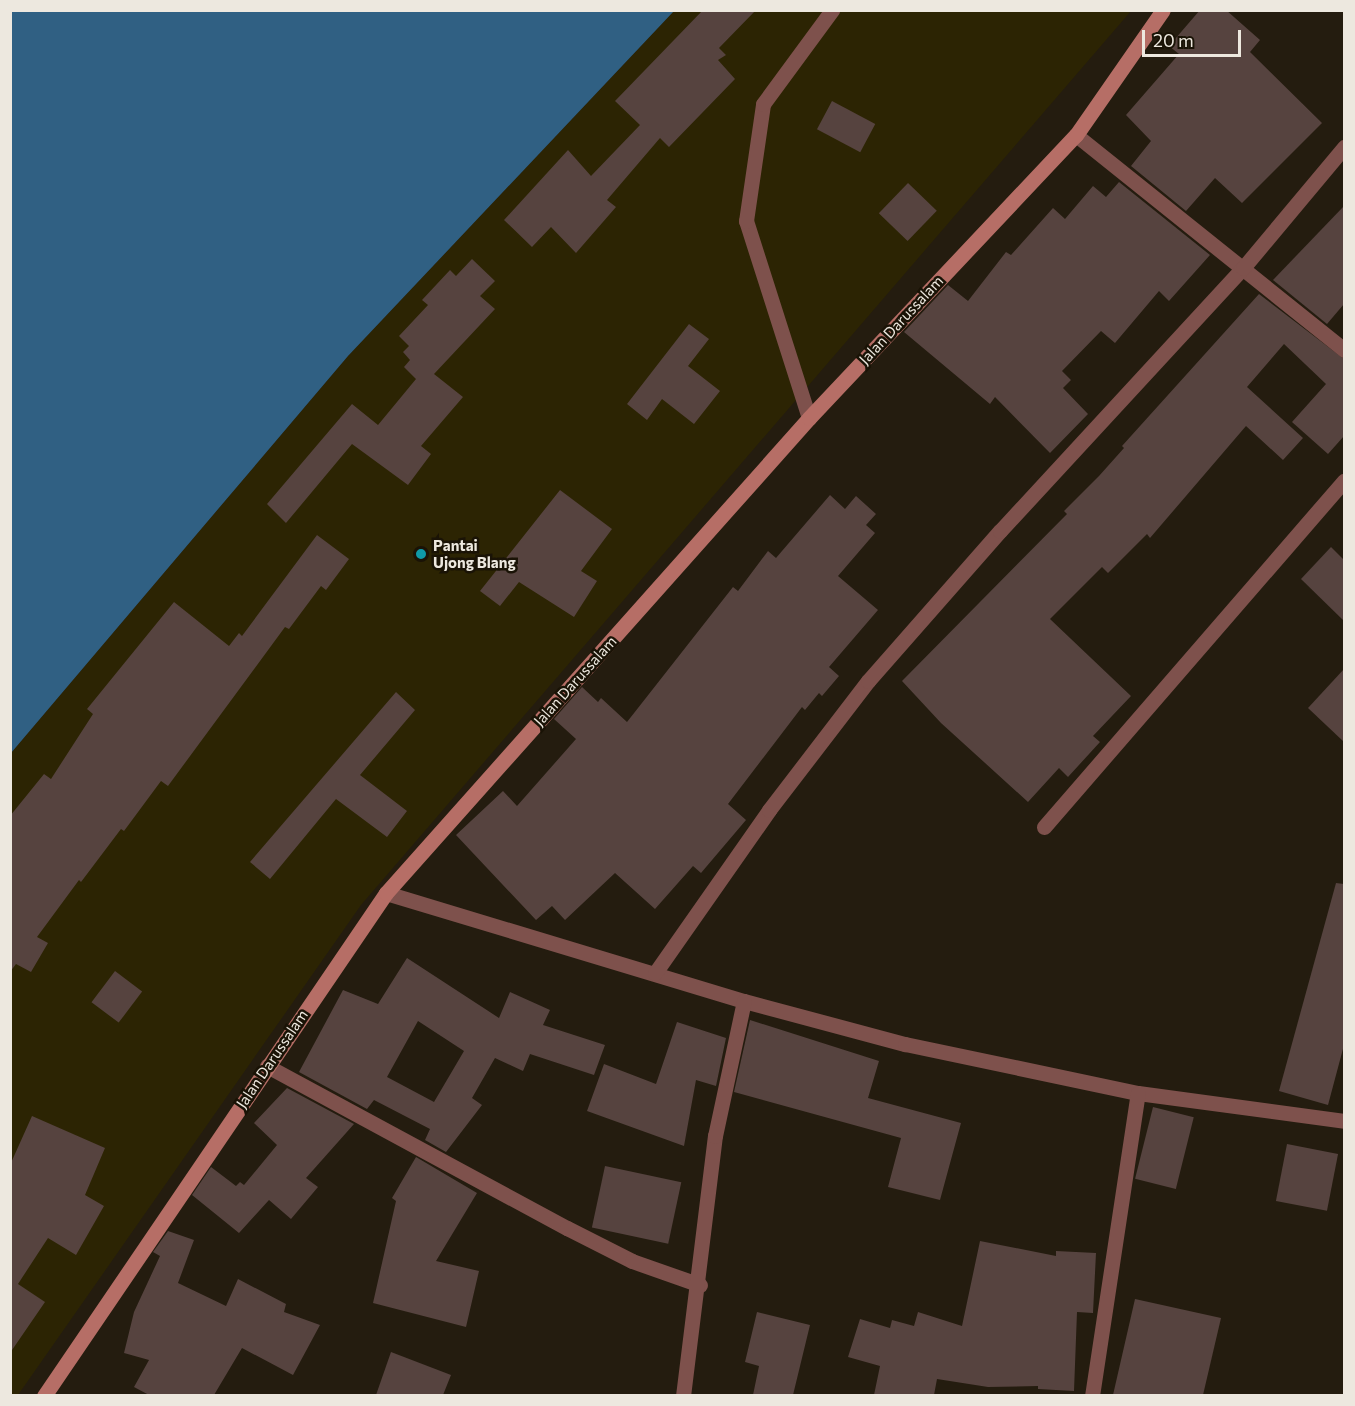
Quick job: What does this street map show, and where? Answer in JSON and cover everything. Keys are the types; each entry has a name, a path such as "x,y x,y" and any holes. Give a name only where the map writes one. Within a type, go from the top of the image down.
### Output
{"street":[{"path":"809,418 746,221 763,104 832,10"},
{"name":"Jalan Darussalam","path":"44,1395 386,893 809,418 1076,135 1163,10"},
{"path":"1076,135 1344,350"},
{"path":"655,973 768,810 868,681 1000,531 1243,268 1344,147"},
{"path":"1044,827 1344,482"},
{"path":"386,893 744,1001 905,1044 1138,1092 1344,1121"},
{"path":"683,1395 700,1285 715,1136 744,1001"},
{"path":"267,1066 632,1261 700,1285"},
{"path":"1092,1395 1138,1092"}],"sand":[{"name":"Pantai Ujong Blang","path":"674,11 1131,11 361,905 18,1395 11,1396 11,753 348,356"}],"water":[{"path":"11,10 674,11 348,356 11,753"}],"building":[{"path":"703,10 756,10 719,48 726,55 718,60 735,79 669,147 660,138 607,200 616,207 576,253 551,227 532,247 504,220 568,150 591,176 640,125 615,101"},
{"path":"1200,10 1226,10 1260,40 1250,52 1322,123 1242,203 1215,178 1186,211 1131,166 1151,141 1126,115 1179,54 1169,46"},
{"path":"832,101 875,124 860,152 817,129"},
{"path":"1119,182 1210,255 1169,301 1159,291 1115,343 1101,331 1062,371 1071,380 1063,388 1088,414 1050,453 995,397 990,404 904,332 948,285 968,301 1006,252 1011,255 1053,208 1065,219 1093,186 1106,197"},
{"path":"908,183 937,211 908,241 879,213"},
{"path":"1344,206 1344,304 1327,324 1273,280"},
{"path":"472,259 495,281 480,296 495,309 434,374 463,397 421,446 431,454 408,485 352,444 286,523 267,504 352,404 378,425 416,379 404,367 410,360 403,352 409,346 399,336 428,305 422,300 450,270 456,276"},
{"path":"1259,294 1344,359 1344,436 1328,454 1292,422 1326,384 1284,344 1247,387 1303,438 1283,460 1246,426 1150,538 1147,534 1108,573 1102,567 1050,619 1131,696 1093,736 1100,742 1068,777 1059,768 1028,802 941,723 902,681 1067,514 1064,511 1099,476 1124,448 1122,446"},
{"path":"689,324 709,339 688,366 720,391 694,424 662,399 647,420 627,404"},
{"path":"560,490 612,529 581,571 597,581 574,617 519,582 500,606 480,591"},
{"path":"830,495 845,509 856,496 876,514 866,525 875,533 838,576 878,610 829,667 839,676 822,696 819,693 805,710 802,707 728,804 746,820 701,873 693,866 655,909 615,873 565,920 552,906 536,920 456,835 503,791 517,806 576,739 554,719 582,687 598,702 601,698 627,722 733,587 738,591 768,551 776,558"},
{"path":"317,535 349,559 326,590 321,586 289,629 285,627 168,786 161,781 124,831 121,829 81,882 79,880 37,937 48,943 31,972 16,964 10,972 10,816 44,774 51,779 93,714 87,709 174,602 229,646 239,633 242,636"},
{"path":"1331,547 1344,560 1344,621 1301,579"},
{"path":"1344,669 1344,742 1308,708"},
{"path":"396,692 415,710 360,775 407,811 387,837 336,799 270,879 250,862"},
{"path":"1336,883 1344,884 1344,1045 1328,1105 1279,1091"},
{"path":"407,958 499,1018 510,992 550,1010 543,1025 605,1045 594,1075 530,1054 523,1071 495,1058 472,1098 482,1105 446,1152 425,1140 430,1129 374,1100 367,1109 299,1072 343,990 378,1004","holes":["418,1021 464,1051 434,1102 387,1077"]},
{"path":"115,971 142,991 119,1023 92,1002"},
{"path":"750,1020 879,1061 868,1098 961,1123 940,1200 888,1187 901,1138 734,1092"},
{"path":"677,1022 726,1038 716,1086 696,1080 684,1146 587,1111 604,1064 656,1084"},
{"path":"287,1088 354,1124 306,1178 318,1187 291,1219 269,1200 239,1233 192,1195 211,1167 236,1186 240,1182 244,1185 277,1145 254,1123"},
{"path":"1153,1107 1194,1117 1176,1189 1135,1179"},
{"path":"32,1116 105,1148 85,1195 104,1206 76,1255 48,1238 18,1284 45,1302 10,1353 10,1165"},
{"path":"1287,1144 1338,1154 1327,1211 1276,1201"},
{"path":"416,1157 477,1193 436,1261 479,1271 466,1327 373,1303 396,1201 392,1198"},
{"path":"605,1166 681,1182 668,1244 592,1228"},
{"path":"168,1231 194,1240 178,1283 226,1306 238,1279 286,1304 284,1312 320,1325 293,1375 242,1348 214,1395 149,1395 134,1387 149,1360 124,1353 134,1312 160,1256 153,1252"},
{"path":"980,1241 1056,1256 1056,1251 1096,1253 1093,1313 1077,1312 1074,1391 1038,1389 1038,1386 988,1387 937,1379 934,1395 874,1395 880,1366 848,1357 860,1319 890,1328 892,1320 914,1326 918,1312 962,1326"},
{"path":"1135,1299 1221,1318 1203,1395 1113,1395"},
{"path":"757,1312 810,1325 793,1395 753,1395 759,1366 745,1362"},
{"path":"391,1352 451,1375 443,1395 376,1395"}],"place":[{"name":"Pantai Ujong Blang","path":"421,554"}]}
